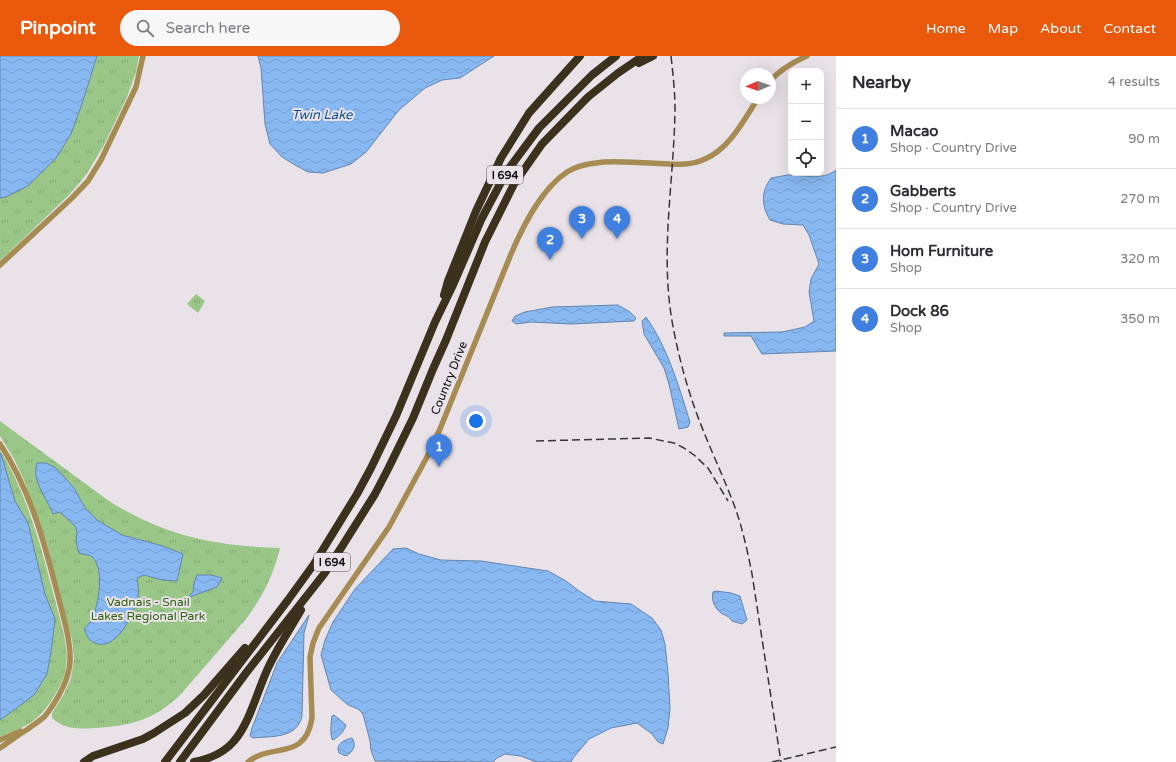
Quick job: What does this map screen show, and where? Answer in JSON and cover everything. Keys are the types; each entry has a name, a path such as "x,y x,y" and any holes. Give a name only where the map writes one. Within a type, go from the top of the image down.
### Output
{"highway":[{"path":"435,322 448,281 476,211 501,158 529,113 580,56"},
{"name":"I 694","path":"165,762 288,600 314,564 343,519 371,468 396,416 435,322 482,218 507,171 539,128 592,75 616,56"},
{"name":"I 694","path":"180,762 258,658 320,579 342,548 375,494 401,444 446,340 485,242 514,184 542,144 588,97 618,72 643,56"},
{"path":"618,72 653,56"},
{"path":"197,761 215,755 228,747 234,741 240,732 276,652 304,605 342,548"},
{"path":"84,762 93,756 143,739 191,708 288,600"}],"street":[{"path":"0,266 81,190 95,171 136,87 143,56"},
{"path":"776,76 789,65 807,56"},
{"name":"Country Drive","path":"248,762 256,757 292,749 301,743 306,737 312,718 310,657 319,628 388,527 427,457 440,429 517,241 533,210 546,193 558,179 568,171 589,164 605,162 687,164 705,159 728,142 754,104"},
{"path":"0,444 16,471 25,491 40,533 69,642 71,660 68,677 58,698 44,717 0,748"},
{"path":"0,740 27,729"}],"green space":[{"path":"0,56 139,56 136,72 127,97 104,145 86,175 70,194 0,261"},
{"path":"196,294 205,301 198,313 187,304"},
{"name":"Vadnais - Snail Lakes Regional Park","path":"0,421 109,501 150,523 191,537 234,545 280,548 267,585 258,602 246,619 181,694 162,710 152,716 120,726 83,729 67,727 52,718 52,713 64,694 71,678 74,659 72,640 47,544 24,480 14,459 0,436"},
{"name":"Vadnais - Snail Lakes Regional Park","path":"0,450 10,467 26,502 38,539 62,627 67,659 63,679 45,709 30,723 0,737"}],"water":[{"path":"0,56 97,56 71,134 56,158 28,186 6,197 0,198"},
{"name":"Twin Lake","path":"258,56 494,56 460,78 442,80 425,88 399,110 366,152 351,164 323,173 308,172 295,165 282,157 270,144 265,124 261,68"},
{"path":"836,170 836,351 762,354 751,336 724,336 724,333 782,332 805,327 814,321 809,292 811,279 819,264 809,235 803,225 783,224 770,220 765,209 763,199 765,188 771,178 787,175 812,177 824,176"},
{"path":"618,305 630,312 636,318 634,321 571,324 531,322 516,324 512,321 515,316 525,312 552,307"},
{"path":"646,317 661,342 672,368 690,422 688,427 679,429 664,368 644,334 642,321"},
{"name":"Vadnais - Snail Lakes Regional Park","path":"0,453 15,501 28,523 45,594 55,619 47,674 34,695 0,720"},
{"path":"37,463 46,463 56,468 74,488 85,508 97,520 122,535 163,546 183,554 177,581 162,580 144,575 137,578 138,597 132,614 121,632 107,643 99,644 90,640 84,629 92,619 98,596 99,577 96,561 90,555 79,553 76,542 77,532 75,526 60,512 53,514 38,483 36,476"},
{"path":"406,548 419,554 441,560 481,561 548,571 566,581 595,601 631,604 652,618 661,630 665,644 668,673 670,708 668,728 663,744 658,742 652,734 637,723 611,728 589,739 571,762 536,762 521,756 505,754 493,762 375,761 363,714 358,709 348,705 331,690 321,655 325,640 333,622 355,589 393,549"},
{"path":"197,575 211,575 222,578 217,587 187,598 193,592"},
{"path":"716,591 740,596 747,620 742,624 732,621 729,617 721,613 714,604 713,592"},
{"path":"309,615 304,633 302,716 299,723 295,729 289,733 253,738 250,736 252,728 277,663"},
{"path":"334,715 346,725 341,734 333,740 331,736 331,727 332,716"},
{"path":"352,738 354,748 351,752 346,756 339,753 339,745 343,741"}],"railway":[{"path":"671,56 675,110 667,242 667,268 672,321 680,359 691,396 699,420 736,510 745,542 752,574 781,762"},
{"path":"536,441 649,438 674,443 694,455 708,468 728,501"},
{"path":"772,762 836,747"}],"place":[{"name":"Hom Furniture","path":"582,239"},
{"name":"Dock 86","path":"617,239"},
{"name":"Gabberts","path":"550,260"},
{"name":"Macao","path":"439,467"}]}
